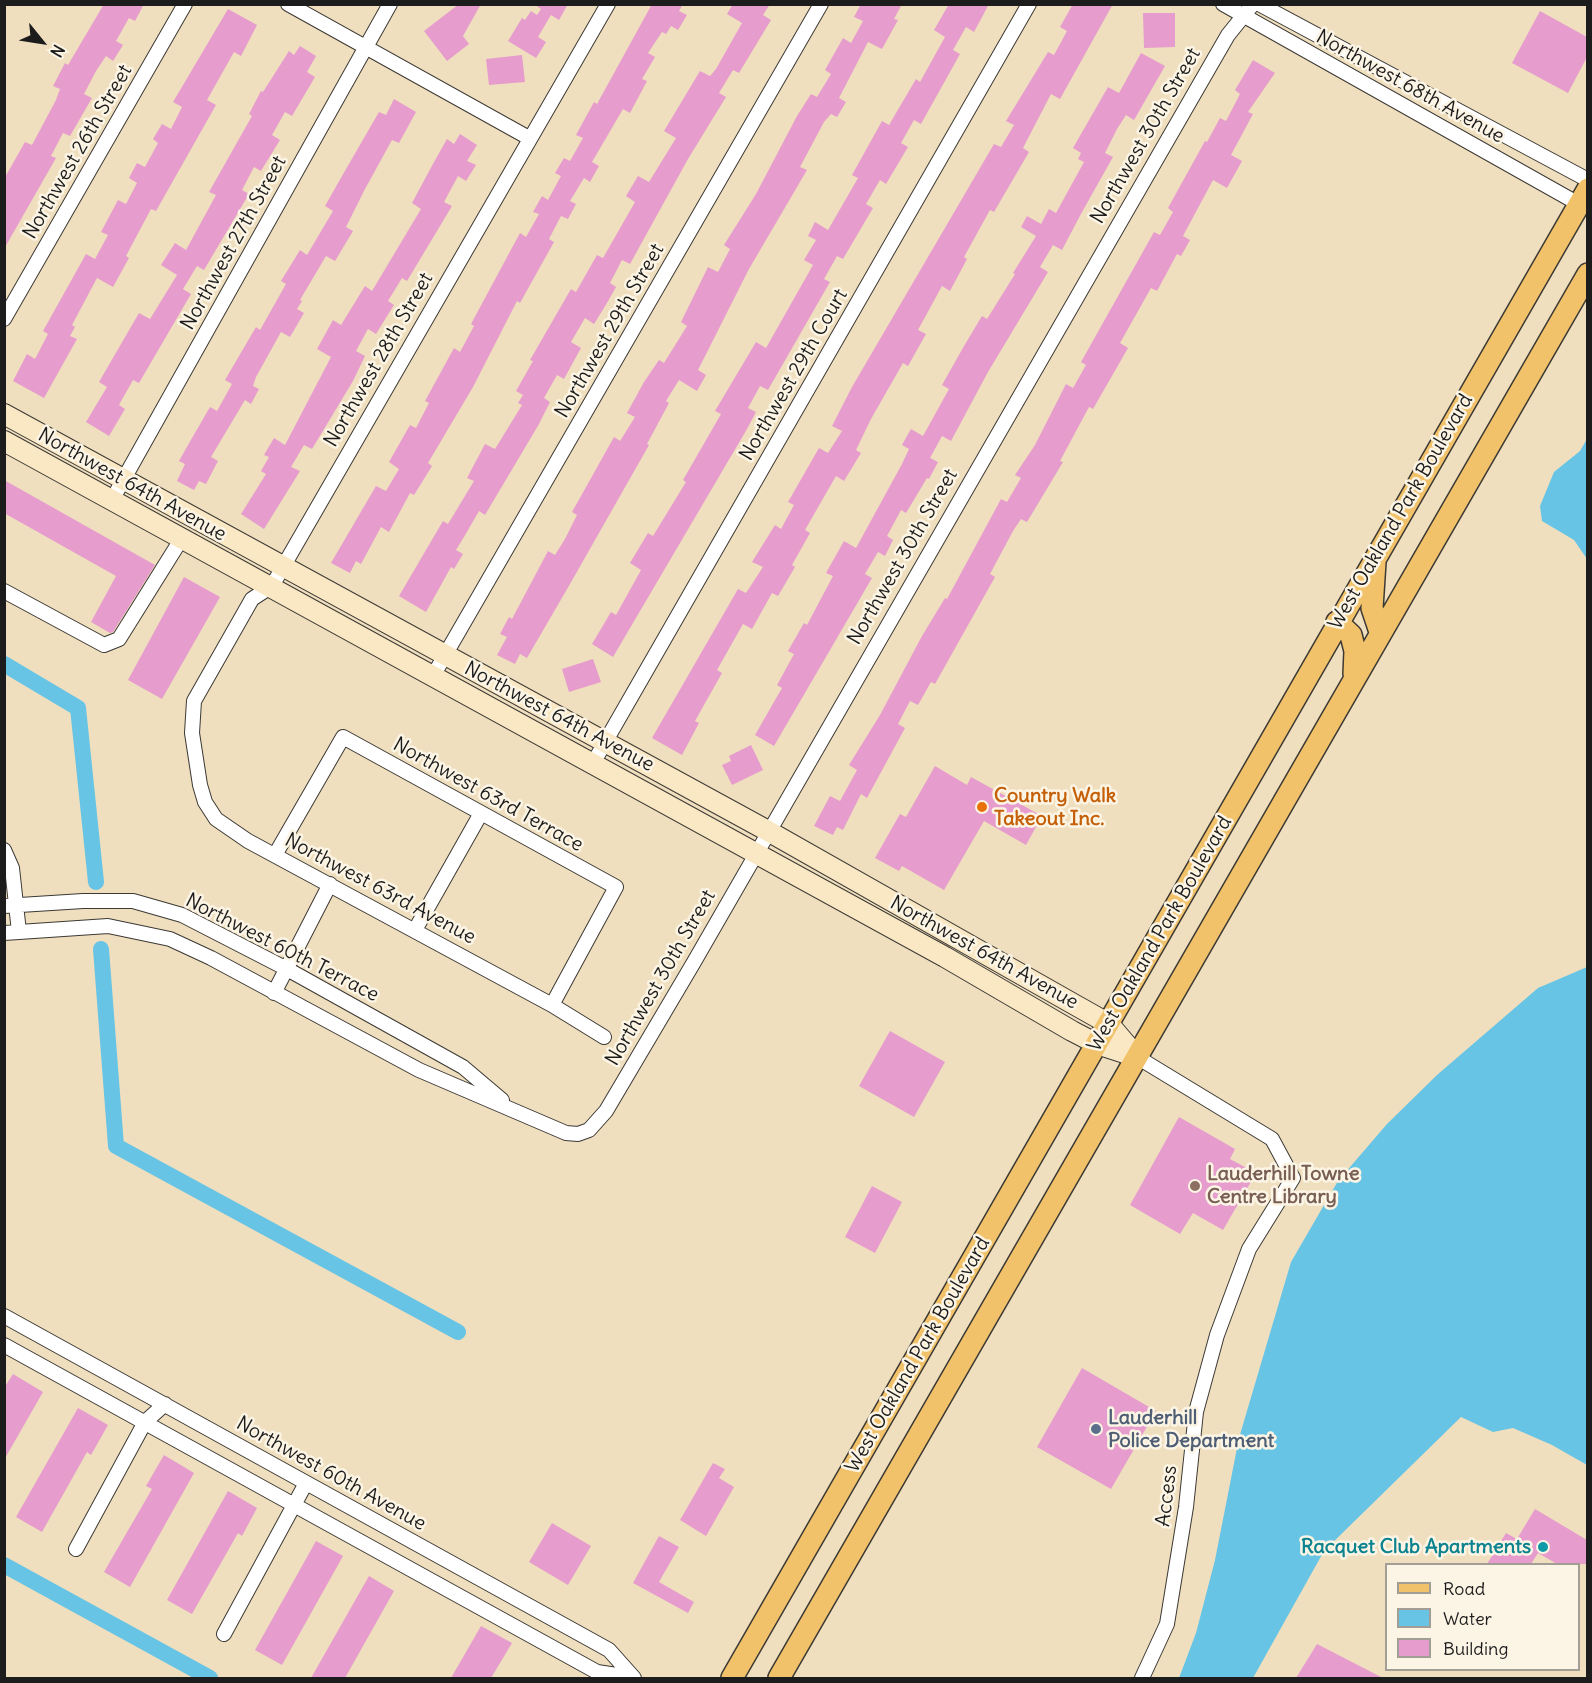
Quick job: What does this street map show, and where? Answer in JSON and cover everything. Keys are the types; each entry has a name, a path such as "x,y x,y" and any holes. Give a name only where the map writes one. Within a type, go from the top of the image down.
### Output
{"main road":[{"name":"West Oakland Park Boulevard","path":"732,1678 1109,1024 1337,622 1376,559 1582,196"},
{"name":"West Oakland Park Boulevard","path":"779,1678 1587,274"},
{"path":"1376,559 1372,608 1380,632"},
{"path":"1337,622 1351,635 1355,651 1354,678"}],"street":[{"name":"Northwest 26th Street","path":"4,319 185,4"},
{"path":"288,4 529,138"},
{"name":"Northwest 27th Street","path":"112,500 390,4"},
{"name":"Northwest 28th Street","path":"192,733 194,700 252,598 272,586 608,4"},
{"name":"Northwest 29th Street","path":"433,676 821,4"},
{"name":"Northwest 29th Court","path":"592,765 1029,4"},
{"name":"Northwest 68th Avenue","path":"1223,4 1582,196"},
{"name":"Northwest 30th Street","path":"589,1130 612,1101 1228,35 1253,4"},
{"name":"Northwest 68th Avenue","path":"1259,4 1587,180"},
{"name":"Northwest 64th Avenue","path":"4,414 768,831 954,936 1109,1024 1137,1057"},
{"name":"Northwest 64th Avenue","path":"4,441 945,957 1097,1044 1137,1057"},
{"path":"4,591 104,645 119,639 182,538"},
{"name":"Northwest 63rd Avenue","path":"192,733 205,802 216,819 275,855 552,1005 604,1037"},
{"name":"Northwest 63rd Terrace","path":"275,855 342,737 616,887 552,1005"},
{"path":"415,930 480,814"},
{"path":"4,850 12,868 10,905 19,932"},
{"path":"274,993 330,884"},
{"name":"Northwest 60th Terrace","path":"10,905 133,901 182,915 287,969 462,1067 516,1110"},
{"name":"Northwest 60th Terrace","path":"4,933 108,926 170,939 419,1070 566,1133 578,1134 589,1130"},
{"path":"915,942 940,942 954,936"},
{"path":"945,957 962,951 980,951"},
{"path":"345,1030 358,1009"},
{"name":"Access","path":"1137,1057 1272,1139 1293,1178 1249,1249 1216,1335 1196,1412 1186,1507 1167,1624 1142,1678"},
{"name":"Northwest 60th Avenue","path":"6,1320 165,1404 609,1650 632,1678"},
{"name":"Northwest 60th Avenue","path":"4,1345 597,1672 632,1678"},
{"path":"76,1549 145,1422 165,1404"},
{"path":"224,1634 306,1483"}],"water":[{"path":"1587,439 1587,559 1574,540 1542,521 1540,506 1554,472 1580,451"},
{"path":"1587,967 1587,1465 1552,1445 1513,1428 1493,1432 1461,1417 1324,1551 1253,1678 1179,1678 1196,1633 1215,1560 1239,1438 1291,1262 1338,1181 1387,1124 1437,1075 1538,988"}],"building":[{"path":"104,4 144,4 135,21 129,18 116,41 123,45 113,61 106,56 96,71 84,94 92,98 70,136 63,133 51,156 56,158 4,249 4,179 25,142 32,145 60,89 53,86 65,63 68,65"},
{"path":"459,4 481,4 463,36 469,44 447,61 424,31"},
{"path":"534,4 568,4 559,20 551,15 538,37 546,42 536,58 508,41 522,18 525,20 531,11 537,15 541,9"},
{"path":"652,4 683,4 679,11 687,15 678,30 671,26 666,34 662,32 648,53 655,57 642,79 647,81 630,113 623,109 592,162 599,166 590,182 584,178 570,201 576,204 568,219 561,216 549,239 554,242 520,303 517,301 473,387 428,463 432,466 414,495 410,493 389,532 381,527 361,564 356,561 350,573 331,563 376,486 386,491 399,469 389,462 410,425 416,428 429,403 425,401 454,348 460,352 474,326 471,324 520,233 526,237 539,214 533,212 542,196 548,200 561,176 555,173 564,158 570,161 583,138 576,135 594,102 597,104"},
{"path":"733,4 770,4 763,15 771,20 739,73 733,70 719,93 726,97 688,159 630,264 622,260 610,283 616,287 594,324 585,318 571,342 581,348 564,379 557,375 544,398 550,402 539,424 485,515 479,511 456,550 463,554 454,569 451,567 426,612 399,596 443,521 448,524 474,481 467,478 485,444 495,449 522,405 518,403 523,395 516,391 533,361 530,360 571,289 576,292 597,255 603,258 635,202 626,196 638,176 649,182 676,138 664,131 700,71 710,76 742,23 727,14"},
{"path":"861,4 902,4 894,19 898,20 882,49 868,42 839,98 846,102 837,117 831,114 824,122 800,167 807,170 749,269 698,370 706,375 697,391 679,380 666,401 669,403 647,444 649,445 527,658 520,654 515,664 497,655 507,637 500,634 509,617 512,619 548,551 555,555 565,539 577,515 572,512 614,437 620,441 635,417 627,413 644,382 659,360 664,363 687,326 681,322 708,267 718,272 730,249 724,245 756,194 797,116 811,94 817,97 831,74 825,70 843,38 851,43 863,21 854,17"},
{"path":"949,4 989,4 974,32 966,27 953,50 960,54 921,124 914,120 901,143 908,147 886,184 880,180 866,204 873,208 843,259 837,256 824,279 830,282 768,390 760,386 748,408 756,412 747,429 613,657 592,644 611,612 616,615 641,570 630,563 648,533 653,536 686,482 683,480 721,414 715,411 756,342 766,348 813,265 804,260 816,240 808,236 815,222 828,230 858,178 852,175 882,121 889,125 916,79 920,82 945,37 934,30"},
{"path":"1073,4 1113,4 1060,99 1051,94 1023,148 1029,152 994,212 990,210 964,257 967,259 950,291 942,286 918,330 926,334 908,366 903,363 871,419 856,450 861,453 844,481 836,476 805,530 810,533 792,565 795,567 778,596 772,593 752,629 743,624 717,670 722,673 695,721 699,723 682,755 652,738 738,589 746,593 763,567 752,562 775,525 781,529 794,505 788,502 819,448 828,453 842,431 832,426 852,387 994,144 1001,147 1014,125 1006,121 1048,52 1054,55 1067,31 1060,27"},
{"path":"228,9 257,25 241,56 234,52 207,100 216,105 156,211 151,209 126,256 129,258 113,287 97,278 72,325 75,327 70,336 77,339 44,398 13,381 27,354 35,359 48,334 43,331 86,254 95,259 108,235 101,232 118,200 126,204 137,183 129,178 137,163 145,167 158,143 153,139 162,124 171,129 182,107 173,102"},
{"path":"1540,11 1587,37 1587,57 1568,93 1512,63"},
{"path":"1143,13 1175,13 1175,47 1144,48"},
{"path":"300,46 316,56 307,72 315,77 292,116 285,112 272,135 280,140 261,171 254,167 242,190 249,194 204,270 197,266 183,289 191,294 139,383 133,380 119,405 125,409 109,436 86,422 107,387 99,382 139,313 150,319 177,275 161,265 175,243 186,250 216,195 209,192 252,116 249,114 261,91 263,92 289,51 294,55"},
{"path":"1141,53 1165,66 1134,120 1126,115 1117,129 1105,153 1113,157 1062,250 1053,245 1040,267 1048,272 988,372 951,441 942,436 930,458 938,462 929,479 927,478 906,513 901,510 887,536 893,540 885,556 878,552 865,574 872,578 774,746 755,735 782,688 777,685 794,654 788,651 804,623 807,625 833,576 826,573 844,541 856,548 909,449 902,445 911,429 923,436 949,389 942,385 964,346 982,316 987,319 1015,274 1013,273 1036,236 1021,227 1027,216 1041,224 1049,209 1056,213 1084,162 1078,159 1081,153 1073,148 1108,87 1119,93"},
{"path":"522,55 525,82 489,85 486,59"},
{"path":"1253,60 1275,73 1248,112 1253,114 1231,155 1242,161 1227,188 1213,180 1183,236 1190,240 1181,256 1177,254 1157,291 1151,288 1120,343 1128,348 1093,409 1089,407 1060,461 1063,462 1027,522 1021,519 1013,531 990,574 995,577 935,684 931,682 918,705 910,701 898,724 905,728 867,798 861,794 843,830 837,827 833,835 814,826 830,796 840,801 857,770 849,765 880,715 922,636 945,598 947,599 1001,499 1007,502 1021,478 1015,475 1035,445 1066,384 1073,388 1086,365 1081,362 1154,232 1160,235 1173,212 1168,208 1205,141 1207,142 1220,118 1226,121 1240,94 1235,90"},
{"path":"394,99 416,112 399,143 392,140 365,189 346,227 353,231 335,261 326,256 300,300 302,301 297,309 304,313 290,337 281,332 256,377 253,386 259,389 251,404 245,400 211,457 218,461 206,484 199,481 194,490 177,481 185,464 179,461 210,407 217,411 232,384 225,380 256,327 260,330 286,284 281,281 300,250 307,255 333,211 325,206 379,112 386,115"},
{"path":"460,134 477,145 467,161 476,165 466,181 458,176 444,202 452,206 407,281 402,278 388,301 394,305 376,334 368,329 356,351 365,356 353,381 312,449 304,445 291,467 300,471 264,529 241,514 266,474 261,471 269,457 264,455 274,438 285,445 331,357 317,349 333,320 341,325 365,286 372,291 421,209 412,203 434,162 447,139 454,144"},
{"path":"4,480 155,565 113,632 110,633 91,622 116,576 4,513"},
{"path":"184,577 220,597 162,699 128,680"},
{"path":"593,659 601,682 569,692 562,669"},
{"path":"751,745 763,770 732,785 722,765 731,761 729,756"},
{"path":"935,766 967,785 971,777 1042,816 1026,845 984,821 944,890 902,866 899,871 875,858 900,814 906,817"},
{"path":"890,1031 945,1062 914,1117 859,1086"},
{"name":"Lauderhill Towne Centre Library","path":"1179,1117 1235,1149 1230,1159 1256,1173 1223,1230 1193,1213 1180,1234 1130,1205"},
{"path":"872,1186 902,1202 875,1253 845,1237"},
{"name":"Lauderhill Police Department","path":"1082,1368 1156,1411 1111,1489 1037,1447"},
{"path":"13,1374 43,1392 4,1460 4,1388"},
{"path":"78,1408 108,1425 91,1455 87,1452 42,1532 16,1517"},
{"path":"164,1455 194,1473 130,1587 104,1572 152,1489 146,1486"},
{"path":"713,1463 725,1469 719,1478 734,1487 706,1536 680,1520"},
{"path":"228,1491 257,1508 242,1536 238,1533 192,1614 167,1600"},
{"name":"Racquet Club Apartments","path":"1535,1509 1587,1540 1587,1564 1555,1563 1538,1553 1532,1563 1488,1563 1506,1533 1517,1539"},
{"path":"552,1523 591,1546 568,1585 529,1562"},
{"path":"659,1536 679,1547 659,1582 694,1602 688,1613 633,1583"},
{"path":"316,1541 343,1556 282,1665 255,1650"},
{"path":"369,1576 394,1591 345,1678 311,1678"},
{"path":"481,1626 512,1643 491,1678 451,1678"},
{"path":"1317,1644 1383,1678 1296,1678"}],"waterway":[{"path":"4,664 78,708 96,882"},
{"path":"101,949 116,1146 458,1332"},
{"path":"4,1565 210,1678"}],"place":[{"name":"Country Walk Takeout Inc.","path":"982,807"},
{"name":"Lauderhill Towne Centre Library","path":"1195,1186"},
{"name":"Lauderhill Police Department","path":"1096,1429"},
{"name":"Racquet Club Apartments","path":"1543,1547"}]}
